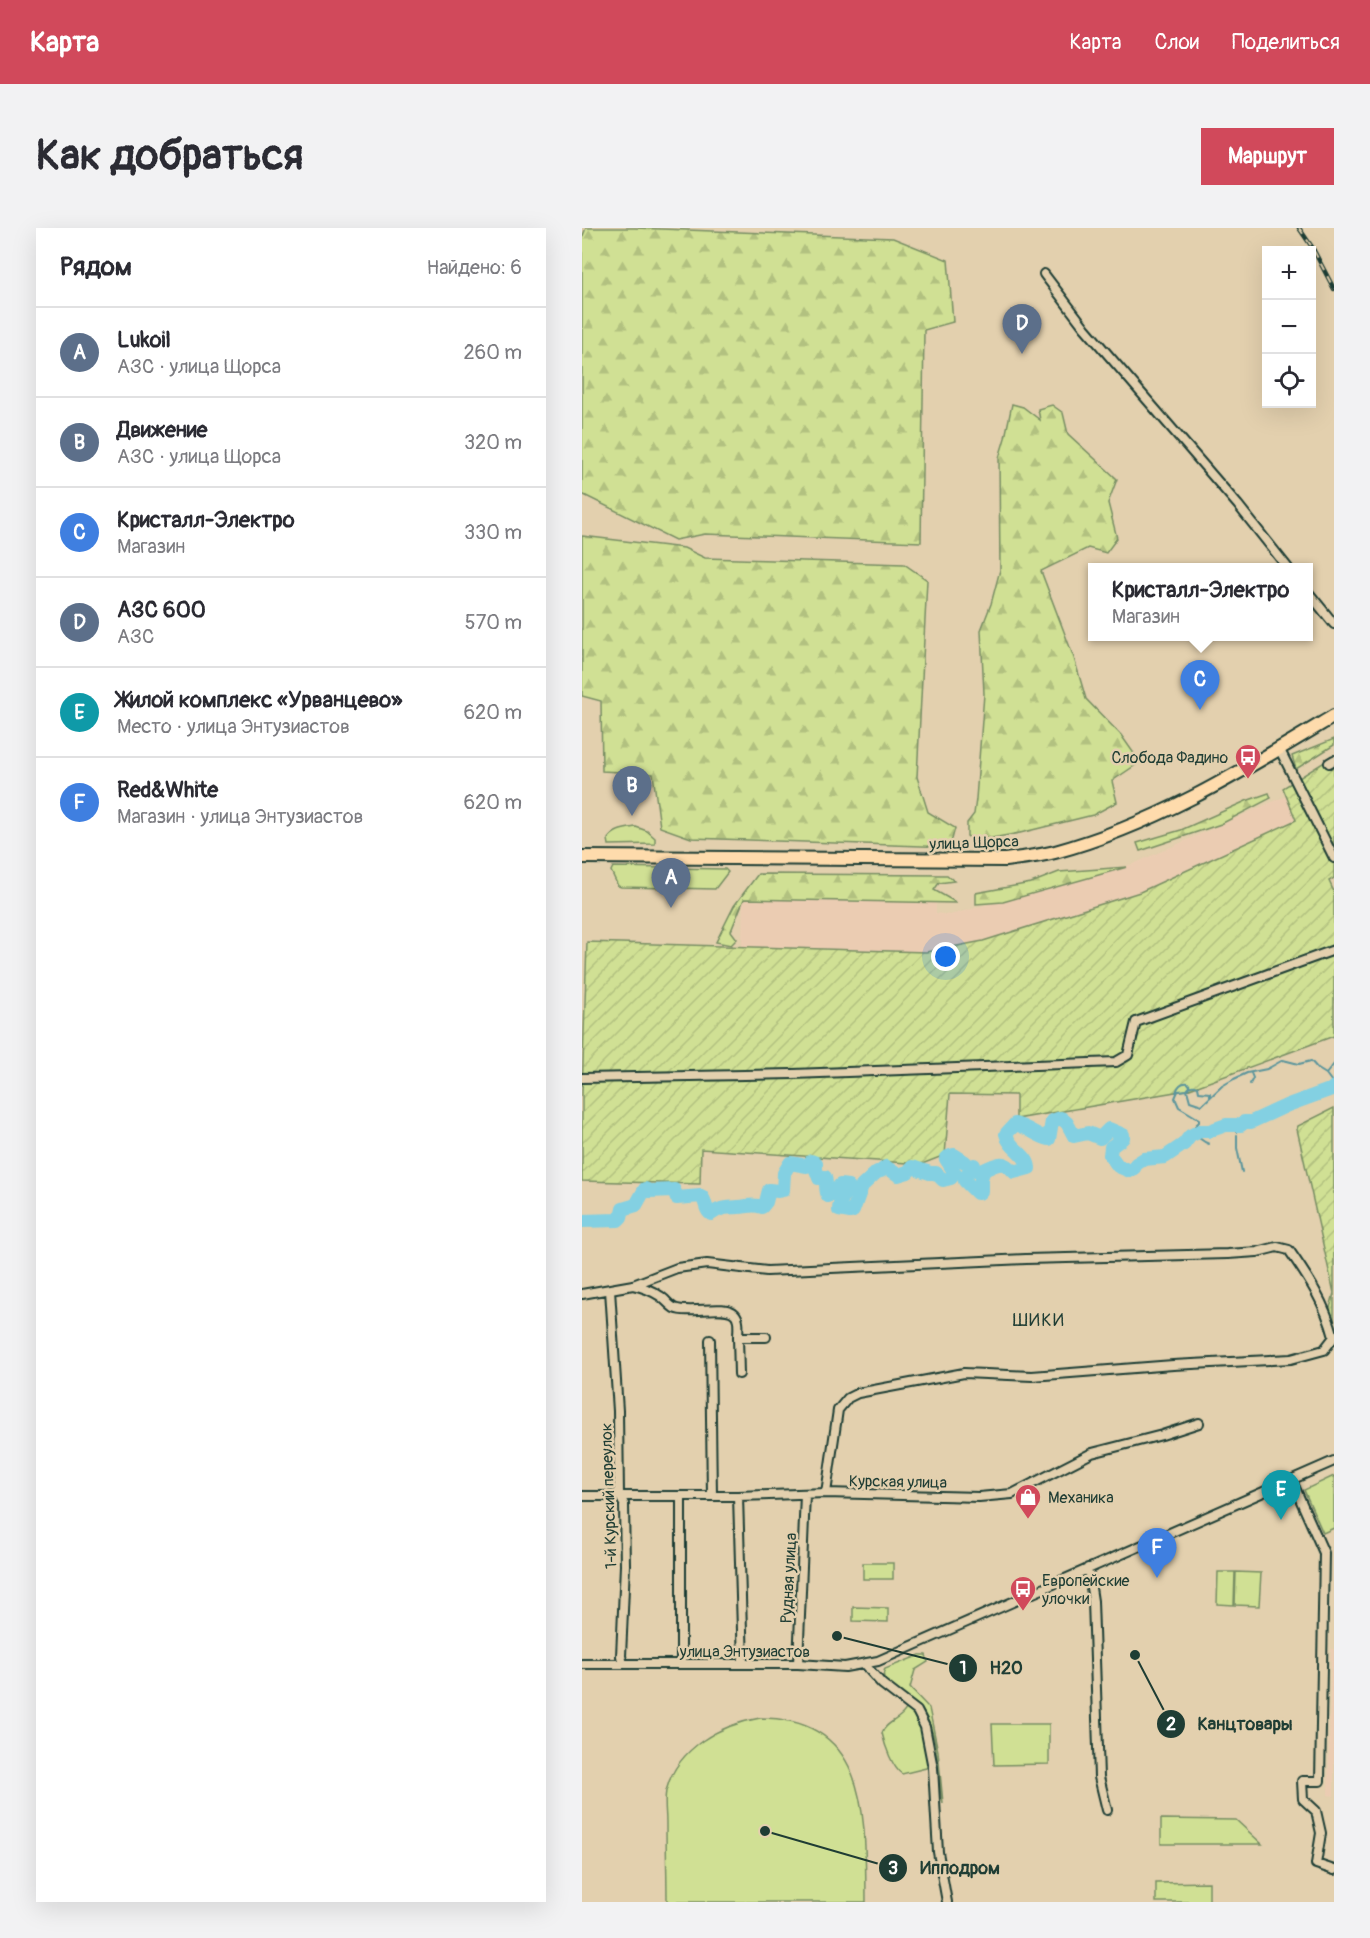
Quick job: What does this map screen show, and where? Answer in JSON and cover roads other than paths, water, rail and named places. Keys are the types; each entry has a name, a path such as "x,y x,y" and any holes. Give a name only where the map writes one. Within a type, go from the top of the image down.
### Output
{"main road":[{"name":"улица Щорса","path":"582,857 1005,860 1054,852 1126,829 1190,799 1334,716"}],"street":[{"path":"1044,274 1085,328 1238,505 1285,563"},
{"path":"1313,598 1334,624"},
{"path":"1279,748 1334,858"},
{"path":"582,1078 793,1074 1116,1062 1128,1055 1136,1022 1334,950"},
{"path":"582,1294 633,1285 677,1268 707,1264 767,1271 1026,1259 1228,1254 1257,1252 1277,1247 1290,1250 1312,1283 1328,1315 1334,1338 1324,1350 1291,1359 1032,1376 964,1373 858,1393 848,1398 838,1410 826,1493"},
{"path":"633,1285 646,1288 675,1308 696,1311 725,1309 734,1313 737,1319 739,1374"},
{"name":"1-й Курский переулок","path":"610,1290 618,1411 619,1495 624,1504 625,1555 621,1656 623,1664"},
{"path":"738,1337 766,1337"},
{"path":"710,1340 712,1496"},
{"name":"Курская улица","path":"582,1496 738,1496 826,1493 979,1497 1012,1494 1092,1453 1198,1423"},
{"name":"улица Энтузиастов","path":"582,1664 798,1664 845,1667 865,1665 926,1641 1334,1461"},
{"path":"1292,1480 1324,1553 1320,1781 1302,1781 1303,1799 1316,1811 1321,1833 1316,1864 1334,1870"},
{"name":"Рудная улица","path":"798,1664 805,1494"},
{"path":"681,1496 681,1664"},
{"path":"738,1496 743,1664"},
{"path":"1088,1568 1093,1602 1099,1777 1107,1810"},
{"path":"865,1665 882,1684 917,1711 925,1727 933,1768 938,1852 947,1902"}],"waterway":[{"path":"1209,1144 1193,1135 1199,1119 1179,1107 1175,1098 1178,1091 1187,1090 1190,1101 1202,1105 1222,1086 1234,1079 1247,1073 1267,1069 1283,1060 1299,1064 1311,1061 1326,1074"},
{"path":"1333,1088 1326,1074 1334,1064"},
{"path":"1250,1084 1253,1078 1251,1073"},
{"path":"1176,1092 1182,1084 1188,1083 1190,1086"},
{"path":"1187,1090 1190,1086 1196,1086 1199,1092 1210,1093 1210,1097"},
{"path":"974,1165 974,1168 966,1175 965,1181 977,1193 981,1191 981,1178 984,1170 1000,1164 1007,1165 1014,1172 1029,1168 1028,1163 1011,1144 1006,1134 1015,1124 1049,1139 1052,1121 1061,1118 1067,1123 1074,1136 1088,1133 1100,1138 1109,1129 1123,1135 1123,1138 1111,1147 1110,1155 1118,1166 1130,1171 1144,1159 1165,1157 1184,1144 1190,1136 1200,1131 1251,1122 1334,1087"},
{"path":"1237,1132 1238,1125"},
{"path":"1237,1135 1242,1172"},
{"path":"582,1221 618,1220 623,1209 636,1205 645,1189 649,1191 674,1190 677,1198 701,1196 711,1214 727,1208 753,1205 762,1207 769,1190 783,1190 784,1173 790,1163 807,1166 811,1161 816,1163 819,1178 825,1177 828,1196 833,1194 840,1185 848,1186 839,1210 850,1212 853,1211 862,1186 886,1167 898,1175 908,1172 912,1167 936,1173 943,1180 951,1178 955,1173 946,1159 948,1157 954,1155 965,1162"}],"railway":[{"path":"1299,228 1312,247 1334,289"}],"place":[{"name":"АЗС 600","path":"1022,354"},
{"name":"Кристалл-Электро","path":"1200,710"},
{"name":"Слобода Фадино","path":"1248,780"},
{"name":"Движение","path":"632,816"},
{"name":"Lukoil","path":"671,908"},
{"name":"Механика","path":"1028,1520"},
{"name":"Жилой комплекс «Урванцево»","path":"1281,1520"},
{"name":"Red&White","path":"1157,1578"},
{"name":"Европейские улочки","path":"1023,1612"},
{"name":"H2O","path":"837,1636"},
{"name":"Канцтовары","path":"1135,1655"},
{"name":"Ипподром","path":"765,1831"}],"district":[{"name":"ШИКИ","path":"1039,1320"}]}
